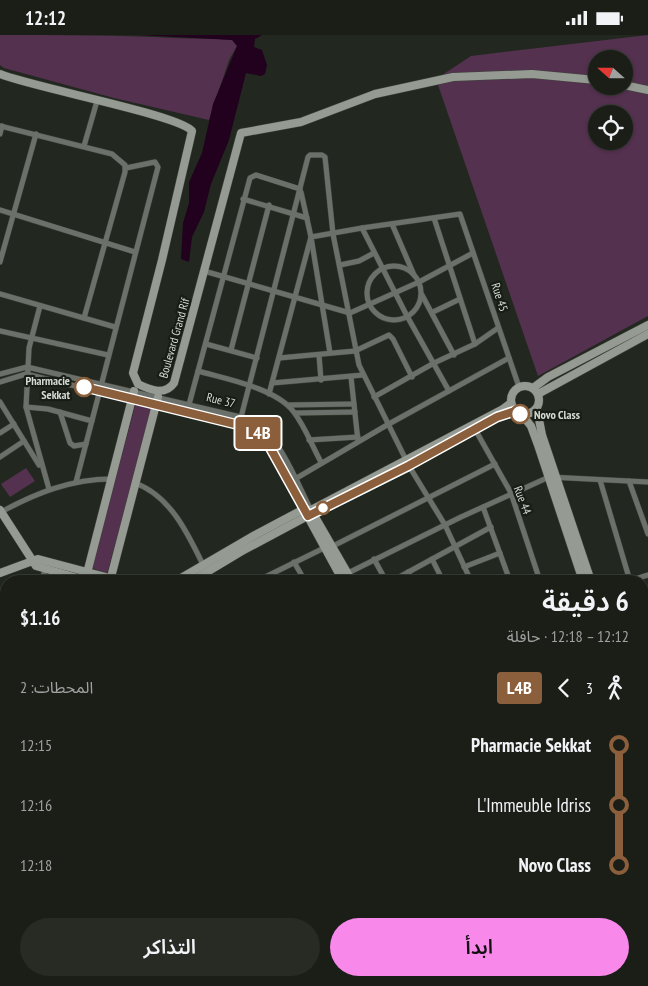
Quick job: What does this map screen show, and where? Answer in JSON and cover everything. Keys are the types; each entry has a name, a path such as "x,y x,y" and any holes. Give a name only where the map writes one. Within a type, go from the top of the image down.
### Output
{"street":[{"name":"Boulevard Grand Rif","path":"97,101 155,115 187,126 192,134 134,368 133,377 138,384 161,391 169,389 174,383 239,137 244,131 301,122 375,94 441,79 476,75 526,73 588,79"},
{"path":"0,74 97,101 84,146"},
{"path":"633,87 648,90"},
{"path":"0,134 1,126 84,146 115,155 123,162 126,168 84,318"},
{"path":"0,262 36,134"},
{"path":"239,425 308,156 324,156 333,234 350,313 355,351 363,375 387,425 444,525 468,575"},
{"path":"76,482 157,165 155,162 149,161 126,168"},
{"path":"187,412 252,175 300,189"},
{"path":"300,189 308,218 330,353"},
{"path":"244,199 308,218"},
{"path":"230,351 269,205"},
{"path":"0,210 136,251"},
{"name":"Rue 45","path":"434,217 460,214 519,387"},
{"path":"311,237 362,227 434,217 475,344"},
{"path":"392,224 414,276 419,282 422,295 454,355"},
{"path":"362,227 407,317 449,391"},
{"path":"268,394 311,237"},
{"path":"340,265 374,253"},
{"path":"204,271 350,313 396,294 474,253"},
{"path":"414,276 400,267 382,269 374,273 368,283 366,294 368,305 375,313 385,319 396,320 407,317 417,308 422,295"},
{"path":"0,294 115,327"},
{"path":"432,312 460,299"},
{"path":"40,306 30,338 26,374 26,407 49,489"},
{"path":"535,391 548,377 648,325"},
{"path":"374,397 434,363 475,344 498,327"},
{"path":"0,331 108,355"},
{"path":"407,463 503,409 511,403 514,391 519,387 535,391 648,334"},
{"path":"279,358 355,351 390,335 412,377"},
{"path":"206,344 256,358"},
{"path":"319,355 321,379"},
{"path":"295,479 358,439 509,359"},
{"path":"0,374 27,367"},
{"name":"Rue 37","path":"27,367 101,383 187,412 256,431 267,442 348,573"},
{"path":"198,371 248,385 278,397 295,413 321,462"},
{"path":"0,382 26,374"},
{"name":"Rue 37","path":"26,374 99,391 133,395"},
{"path":"272,383 363,375"},
{"path":"351,377 358,439"},
{"path":"535,391 540,399 537,409 552,477 581,575"},
{"path":"88,575 133,395"},
{"path":"111,575 157,401"},
{"name":"Rue 37","path":"157,401 190,403 241,416 259,424 274,438 295,479 324,547 340,575"},
{"path":"511,403 531,426 589,575"},
{"path":"288,405 325,406 354,404"},
{"path":"1,406 46,475"},
{"path":"325,406 325,413"},
{"path":"26,407 60,412 92,421"},
{"path":"190,575 242,551 309,512 476,431 497,417 518,413 532,413 537,409"},
{"path":"60,412 70,443 74,446 86,444"},
{"path":"295,413 355,412"},
{"path":"0,433 14,424"},
{"name":"Rue 44","path":"476,431 511,493 538,575"},
{"path":"267,442 274,438"},
{"path":"309,440 358,439"},
{"path":"0,457 24,441"},
{"path":"333,546 495,464"},
{"path":"348,573 511,493 552,477 648,482"},
{"path":"70,575 36,566 0,511 49,489 76,482 112,479"},
{"path":"600,480 628,575"},
{"path":"629,481 647,526 648,534"},
{"path":"136,483 150,489 168,506 184,528 208,575"},
{"path":"483,507 507,575"},
{"path":"403,575 491,527"},
{"path":"269,575 324,547"},
{"path":"464,567 500,553"},
{"path":"0,573 38,559 77,575"},
{"path":"374,559 383,575"},
{"path":"432,559 440,575"},
{"path":"294,562 302,575"},
{"path":"44,575 45,569"},
{"path":"198,575 205,569"}],"shaded area":[{"path":"0,35 218,39 233,40 237,46 229,60 209,120 114,98 4,68 0,65"},
{"path":"139,35 262,35 255,39 254,47 262,50 267,65 265,74 261,76 246,73 229,140 211,184 204,212 192,237 189,262 181,259 183,223 189,203 189,182 202,153 213,104 237,46 232,40"},
{"path":"648,35 648,316 538,376 436,79 471,56"},
{"path":"138,404 150,407 152,410 107,574 92,568 135,406"},
{"path":"26,468 35,481 10,497 1,484"}],"bus line":[{"name":"L4B","path":"84,387 239,425 256,431 267,442 308,516 476,431 497,417 515,411 520,414"}],"place":[{"name":"Pharmacie Sekkat","path":"84,387"},
{"name":"Novo Class","path":"520,414"}]}
